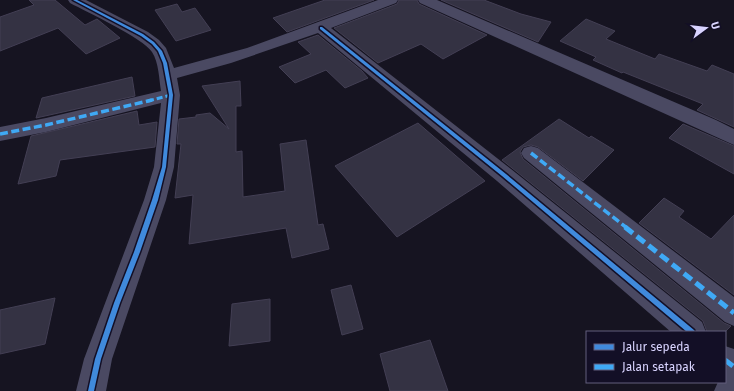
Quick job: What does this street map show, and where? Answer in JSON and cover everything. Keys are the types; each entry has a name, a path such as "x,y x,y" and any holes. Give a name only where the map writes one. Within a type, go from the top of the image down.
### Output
{"street":[{"path":"75,0 142,35 153,43 160,51 166,63 172,95 164,167 155,200 102,345 91,391"},
{"path":"168,75 241,56 321,28 390,0"},
{"path":"425,0 702,122 734,138"},
{"path":"321,28 504,175 691,331"},
{"path":"0,134 46,125 172,95"},
{"path":"531,153 734,313"},
{"path":"726,361 734,367"},
{"path":"729,391 734,381"}],"building":[{"path":"29,0 55,0 85,25 97,19 120,38 86,54 58,28 0,51 0,17 34,5"},
{"path":"325,0 374,0 287,32 273,18"},
{"path":"399,0 417,0 419,4 487,35 443,59 421,44 378,63 334,28 397,4"},
{"path":"441,0 484,0 521,14 551,22 538,42"},
{"path":"177,4 182,12 195,8 211,30 176,41 155,10"},
{"path":"586,19 615,31 606,39 655,59 659,54 707,71 712,65 734,74 734,127 697,110 703,104 623,72 622,73 593,60 596,57 560,41"},
{"path":"318,35 362,71 368,78 345,88 326,70 295,83 279,67 311,54 298,42"},
{"path":"132,77 135,96 36,118 42,98"},
{"path":"240,81 241,106 236,106 236,152 242,151 243,197 285,191 280,144 306,140 318,225 323,224 329,249 292,258 286,228 189,244 193,195 175,198 181,144 177,144 179,119 196,117 196,115 210,113 229,129 202,86"},
{"path":"137,111 139,125 157,122 155,147 60,160 56,176 18,184 31,136"},
{"path":"559,119 589,138 591,136 614,150 583,181 538,147 531,145 523,147 520,152 523,159 724,323 731,326 726,331 707,331 703,321 502,160"},
{"path":"418,123 485,181 397,237 335,166"},
{"path":"683,124 734,146 734,174 669,138"},
{"path":"664,198 684,211 679,217 711,239 734,215 734,295 639,223"},
{"path":"351,285 363,329 342,335 331,290"},
{"path":"55,298 45,344 0,354 0,310"},
{"path":"270,299 270,341 229,346 232,304"},
{"path":"430,340 448,391 390,391 380,354"}],"marked path":[{"path":"0,134 46,125 171,95"},
{"path":"531,153 734,313"},
{"path":"726,361 734,367"}],"cycle path":[{"path":"75,0 142,35 153,43 160,51 165,63 171,95 164,167 155,200 98,359 91,391"},
{"path":"321,28 504,175 691,331"}]}
